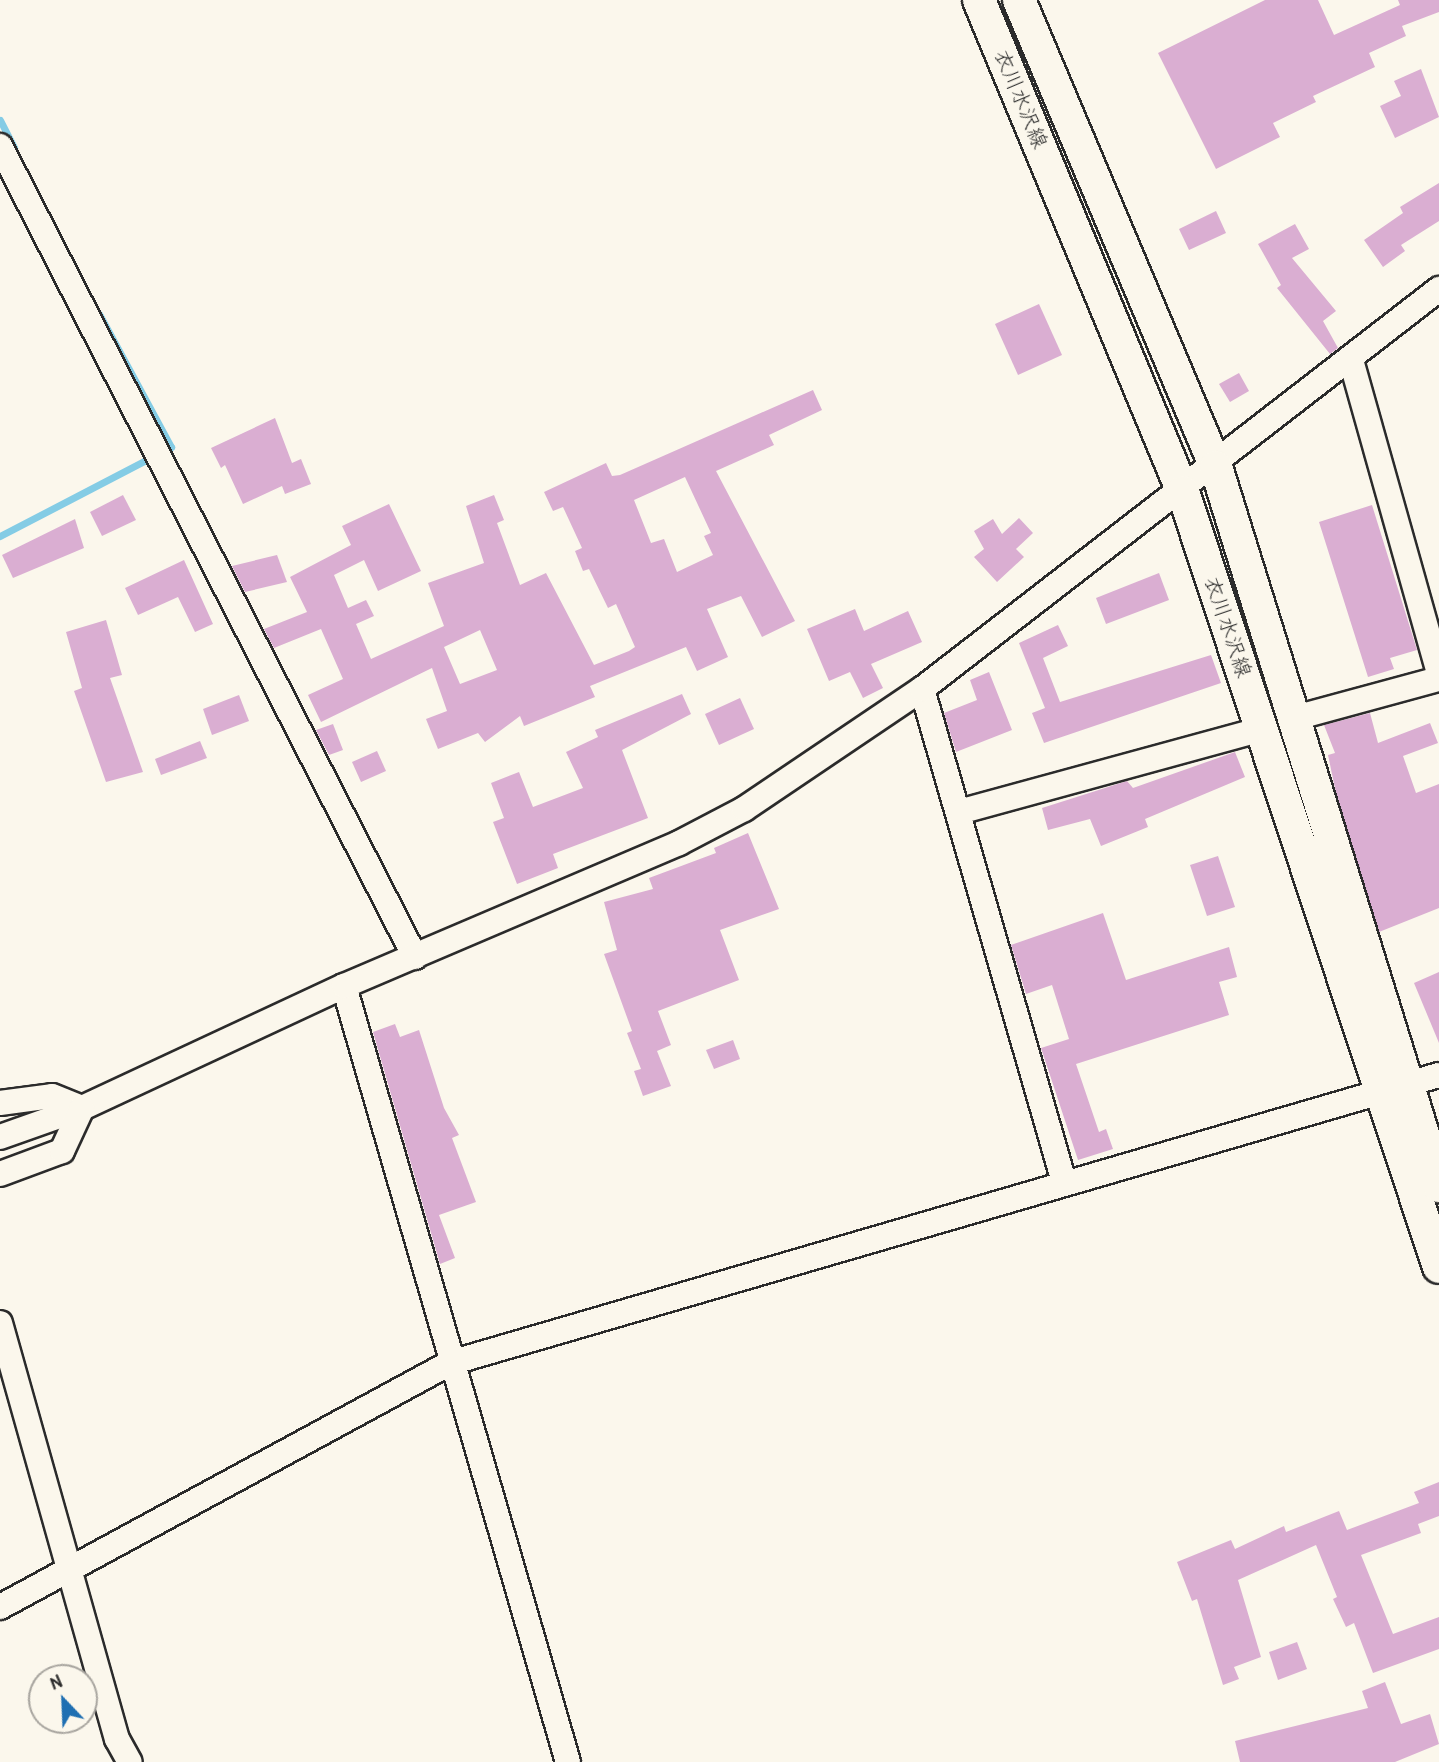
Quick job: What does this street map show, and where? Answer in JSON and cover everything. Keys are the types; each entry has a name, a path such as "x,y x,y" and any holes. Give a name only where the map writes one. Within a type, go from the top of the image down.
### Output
{"main road":[{"name":"衣川水沢線","path":"979,0 1183,492 1262,729 1395,1086 1439,1186"},
{"name":"衣川水沢線","path":"1019,0 1216,467 1295,718 1395,1086 1439,1267"}],"street":[{"path":"0,146 415,957"},
{"path":"0,1137 82,1108 344,986 690,838 837,750 922,689 1216,467 1439,289"},
{"path":"1351,360 1439,673"},
{"path":"1295,718 1439,678"},
{"path":"922,689 1064,1182"},
{"path":"959,812 1262,729"},
{"path":"344,986 450,1363 568,1762"},
{"path":"0,1607 450,1363 1064,1182 1439,1075"},
{"path":"0,1103 52,1096 82,1108"},
{"path":"0,1174 62,1151 82,1108"},
{"path":"0,1323 71,1567 117,1739 130,1762"}],"building":[{"path":"1265,0 1318,0 1334,35 1400,5 1398,0 1439,0 1439,12 1402,26 1406,36 1369,53 1375,67 1313,96 1316,102 1273,123 1280,137 1216,169 1158,53"},
{"path":"1421,69 1439,117 1395,138 1380,106 1401,96 1394,81"},
{"path":"1439,183 1439,221 1401,245 1405,251 1383,267 1364,240 1403,213 1400,207"},
{"path":"1216,211 1226,233 1189,250 1179,229"},
{"path":"1295,224 1309,249 1292,258 1336,311 1323,321 1338,348 1330,354 1277,288 1281,285 1258,244"},
{"path":"1039,304 1062,355 1018,375 995,324"},
{"path":"1239,373 1249,391 1230,402 1219,384"},
{"path":"813,390 822,410 769,435 774,445 716,471 795,621 762,637 741,596 707,609 728,657 697,671 686,647 590,686 595,697 524,726 520,716 485,742 478,733 438,749 426,719 447,711 432,668 321,722 308,695 343,679 321,629 274,648 264,629 307,612 290,577 351,545 342,526 389,504 421,571 378,591 364,560 334,575 348,608 366,600 374,616 356,624 371,659 444,626 428,583 484,563 466,506 494,495 504,520 497,523 520,585 546,573 594,665 629,651 635,647 616,604 608,608 589,569 583,571 575,551 582,548 563,507 553,511 544,492 606,463 612,476 620,475","holes":["685,477 711,533 704,536 713,555 677,572 664,539 651,543 634,500","480,630 497,670 460,684 444,647"]},
{"path":"275,418 292,463 301,459 311,484 285,494 282,486 243,504 225,465 221,468 211,448"},
{"path":"123,495 136,520 102,536 90,512"},
{"path":"1372,505 1417,650 1390,658 1394,669 1368,677 1319,522"},
{"path":"1019,518 1033,533 1016,549 1024,557 997,582 974,557 984,549 974,531 993,519 1002,534"},
{"path":"75,519 84,548 13,578 2,555"},
{"path":"277,555 287,582 245,592 232,566"},
{"path":"184,560 213,624 195,632 178,597 138,615 125,588"},
{"path":"1159,573 1169,600 1106,624 1096,598"},
{"path":"855,609 864,631 908,611 922,642 871,664 883,688 863,698 850,672 829,681 807,629"},
{"path":"106,620 122,675 110,678 143,772 106,782 74,691 82,688 66,632"},
{"path":"1058,625 1068,646 1043,658 1060,702 1211,655 1221,683 1044,743 1032,713 1045,708 1019,643"},
{"path":"989,672 1012,730 956,752 944,713 977,700 970,680"},
{"path":"682,694 691,714 622,750 648,818 553,854 558,868 517,884 493,822 504,818 491,783 519,772 533,807 583,788 566,752 598,737 595,730"},
{"path":"239,695 249,721 212,735 203,709"},
{"path":"740,698 754,729 719,745 705,714"},
{"path":"1370,713 1378,743 1430,723 1438,743 1403,756 1416,793 1439,784 1439,908 1379,932 1336,793 1328,755 1335,753 1324,725"},
{"path":"333,724 343,750 329,755 316,730"},
{"path":"200,741 207,758 161,775 155,759"},
{"path":"377,751 386,771 361,782 352,762"},
{"path":"1235,752 1245,777 1145,819 1148,827 1101,846 1090,819 1048,830 1042,808 1127,781 1133,788"},
{"path":"748,833 779,909 720,930 739,980 658,1011 671,1045 657,1051 671,1086 643,1096 634,1071 641,1069 627,1033 632,1031 604,954 617,950 604,902 653,889 649,878 716,853 714,848"},
{"path":"1218,856 1235,907 1207,916 1190,865"},
{"path":"1103,913 1126,980 1229,947 1237,977 1219,982 1229,1015 1076,1064 1099,1132 1106,1129 1113,1149 1078,1160 1041,1048 1069,1039 1052,985 1026,994 1011,945"},
{"path":"1439,972 1439,1043 1414,983"},
{"path":"395,1024 400,1037 419,1030 444,1108 459,1135 452,1138 476,1202 439,1215 455,1258 440,1264 373,1032"},
{"path":"733,1040 740,1059 714,1069 706,1050"},
{"path":"1439,1482 1439,1516 1418,1524 1421,1533 1361,1555 1393,1634 1439,1617 1439,1649 1373,1673 1354,1623 1346,1627 1333,1599 1337,1597 1316,1545 1238,1580 1261,1657 1234,1667 1239,1679 1223,1685 1197,1599 1192,1601 1177,1562 1231,1540 1235,1549 1284,1526 1286,1532 1339,1511 1347,1530 1419,1503 1414,1492"},
{"path":"1297,1642 1307,1669 1278,1680 1269,1652"},
{"path":"1385,1682 1401,1724 1430,1714 1439,1744 1395,1762 1240,1762 1235,1741 1368,1708 1362,1691"}],"waterway":[{"path":"0,120 14,148"},
{"path":"0,536 171,447 99,314"}]}
